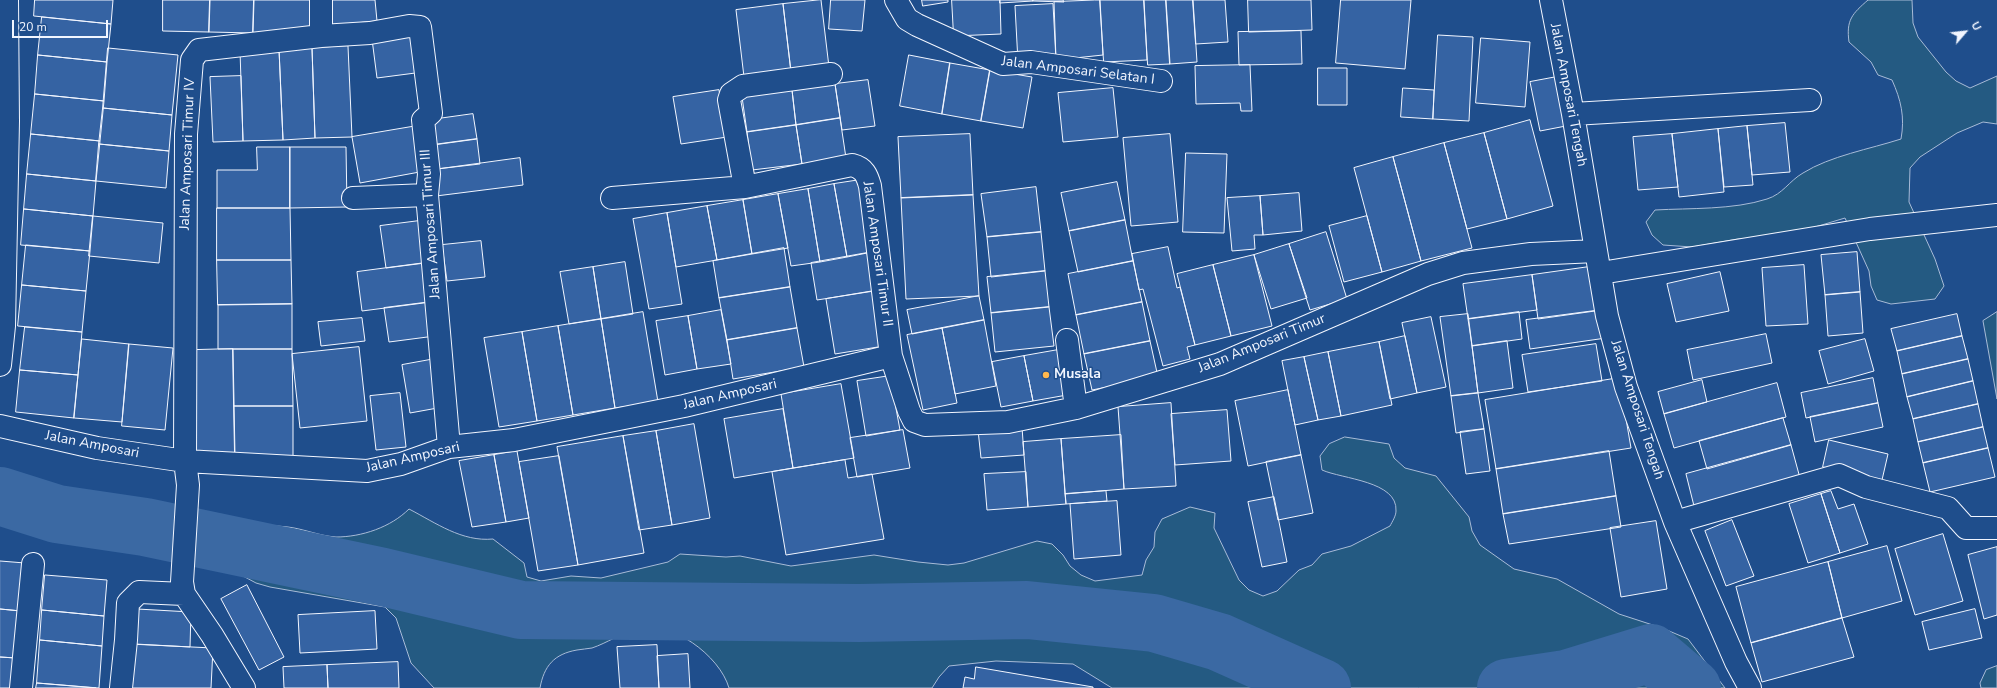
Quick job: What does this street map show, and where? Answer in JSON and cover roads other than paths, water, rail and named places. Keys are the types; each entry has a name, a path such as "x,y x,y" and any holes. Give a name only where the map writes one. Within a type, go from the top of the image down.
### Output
{"street":[{"path":"0,366 2,326 7,0"},
{"path":"321,36 322,0"},
{"name":"Jalan Amposari Selatan I","path":"896,0 907,19 917,25 1003,64 1031,62 1162,81"},
{"name":"Jalan Amposari Tengah","path":"1547,0 1573,114 1601,273 1607,316 1626,387 1675,522 1736,662 1750,688"},
{"name":"Jalan Amposari Timur III","path":"397,29 409,26 420,27 431,113 423,120 429,174 427,195 449,448"},
{"name":"Jalan Amposari Timur IV","path":"183,584 188,484 185,461 186,134 192,60 199,50 321,36 370,34 397,29"},
{"path":"745,187 729,100 731,94 743,86 831,74"},
{"path":"1573,114 1810,100"},
{"name":"Jalan Amposari Timur II","path":"612,198 745,187 852,165 863,170 868,178 870,186 891,356 909,411 914,421 925,425"},
{"path":"353,198 427,195"},
{"path":"1601,273 1870,229 1997,215"},
{"name":"Jalan Amposari Timur","path":"925,425 1008,422 1076,408 1220,364 1428,274 1463,263 1531,254 1596,251"},
{"path":"1067,340 1076,408"},
{"name":"Jalan Amposari","path":"0,426 97,448 185,461 367,471 402,464 449,448 514,440 684,406 891,356"},
{"path":"1675,522 1839,475 1866,487 1948,508 1966,528 1997,528"},
{"path":"21,688 33,564"},
{"path":"121,688 128,603 139,592 183,584 244,688"}],"waterway":[{"path":"0,496 57,514 145,527 383,577 521,610 859,613 1027,610 1154,623 1219,642 1322,688"},
{"path":"1506,688 1566,679 1651,653 1692,688"}],"place":[{"name":"Musala","path":"1046,375"}]}
